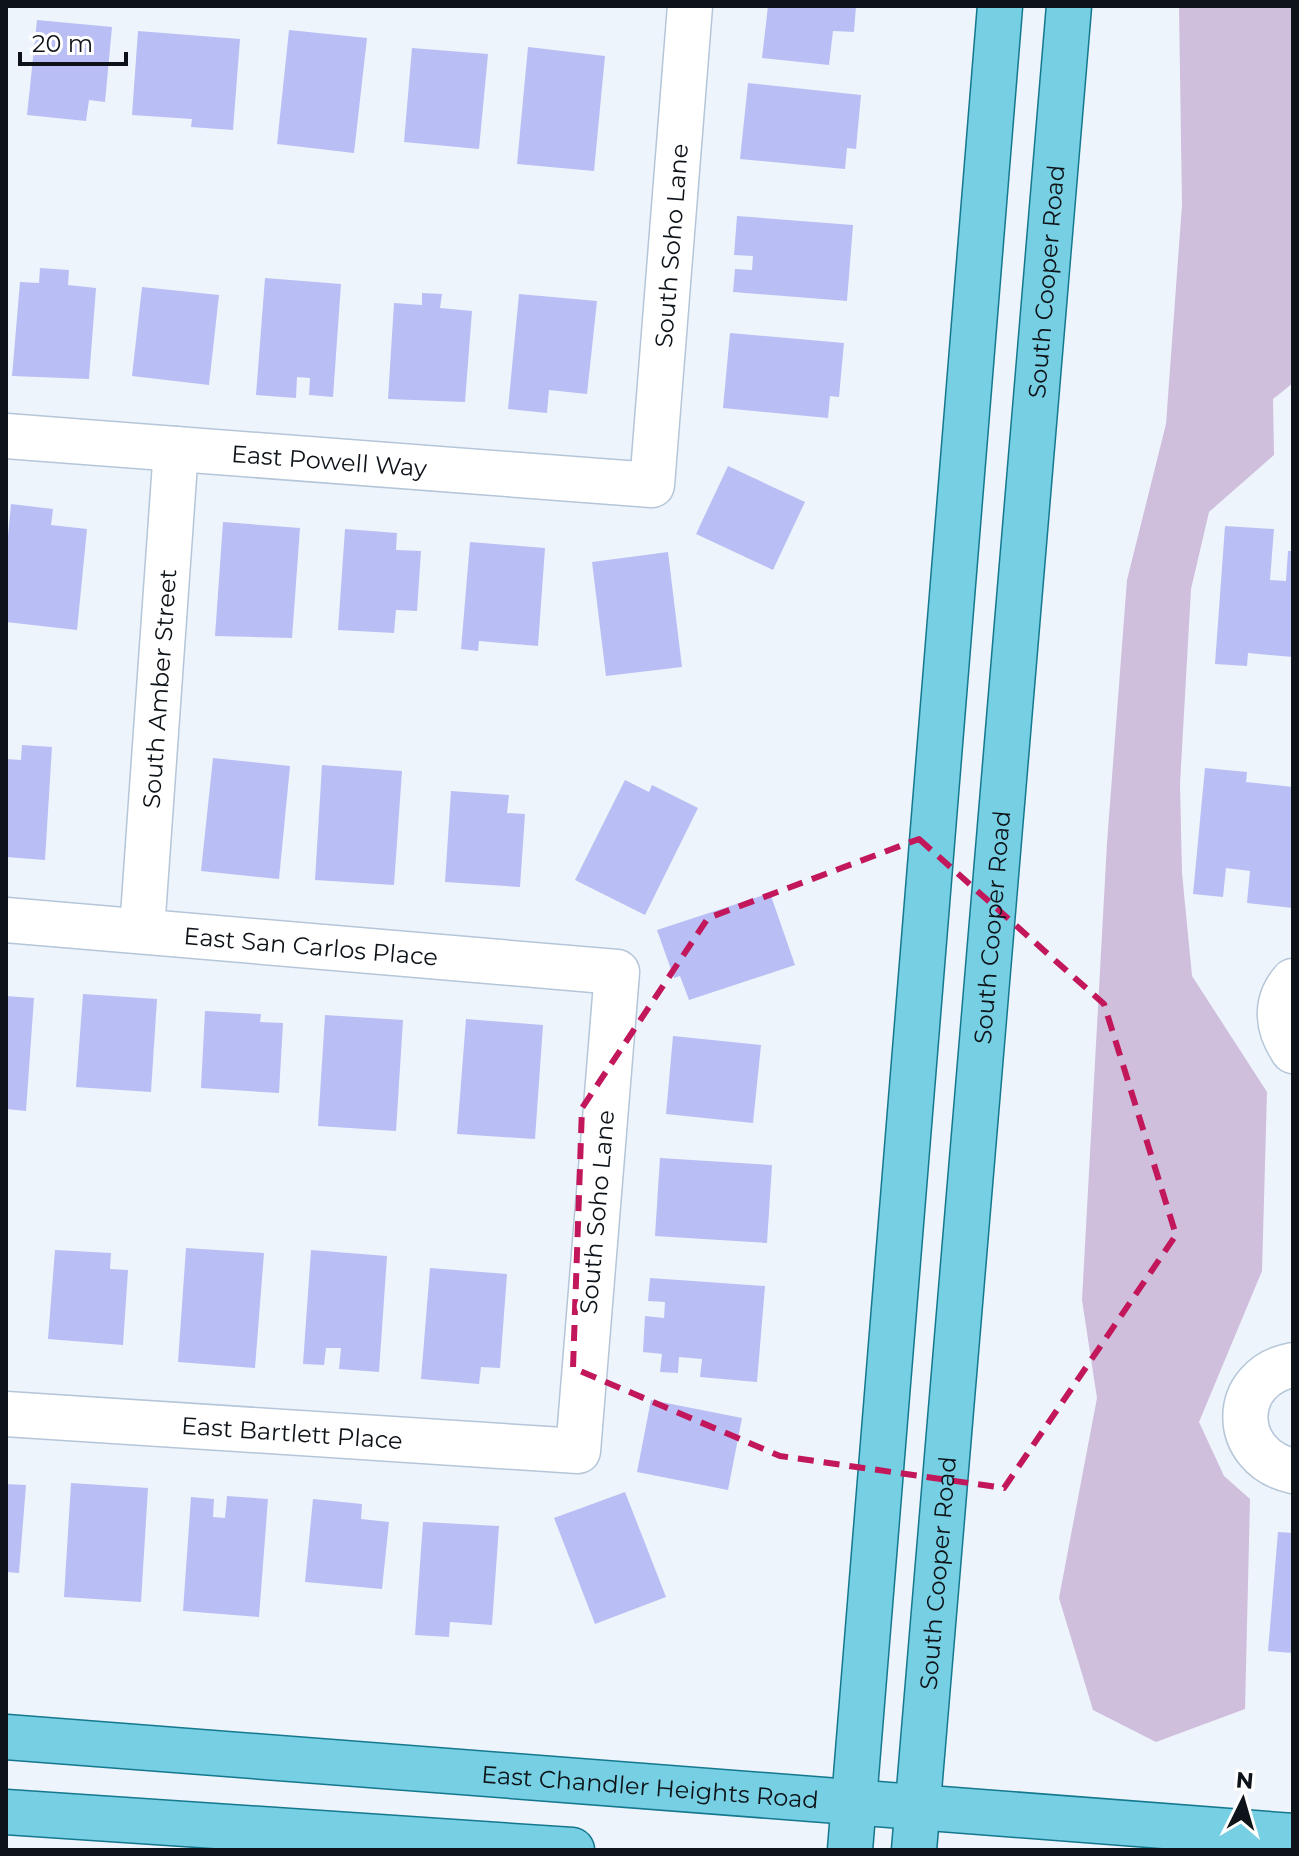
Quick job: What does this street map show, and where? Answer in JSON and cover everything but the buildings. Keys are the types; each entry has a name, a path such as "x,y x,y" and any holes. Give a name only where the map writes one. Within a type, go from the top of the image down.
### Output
{"main road":[{"path":"850,1850 1000,6"},
{"name":"South Cooper Road","path":"914,1850 1069,6"},
{"name":"East Chandler Heights Road","path":"6,1737 1293,1836"},
{"path":"6,1812 572,1850"}],"street":[{"name":"South Soho Lane","path":"652,485 690,6"},
{"name":"East Powell Way","path":"6,436 652,485"},
{"name":"South Amber Street","path":"142,930 176,449"},
{"name":"East San Carlos Place","path":"6,920 617,972"},
{"name":"South Soho Lane","path":"578,1451 617,972"},
{"path":"1293,981 1280,1005 1279,1021 1283,1036 1293,1051"},
{"path":"1293,1365 1273,1370 1258,1382 1245,1413 1246,1431 1253,1446 1264,1459 1293,1471"},
{"name":"East Bartlett Place","path":"6,1414 578,1451"}],"highlighted area":[{"path":"919,839 1104,1004 1176,1235 1004,1488 780,1456 573,1368 582,1108 708,918"}],"shaded area":[{"path":"1179,6 1293,6 1293,383 1273,399 1274,455 1209,512 1191,589 1180,784 1182,873 1192,976 1267,1092 1262,1271 1199,1422 1224,1476 1250,1499 1245,1709 1156,1742 1093,1710 1059,1598 1097,1398 1082,1300 1107,843 1127,580 1166,424 1182,205"}]}
